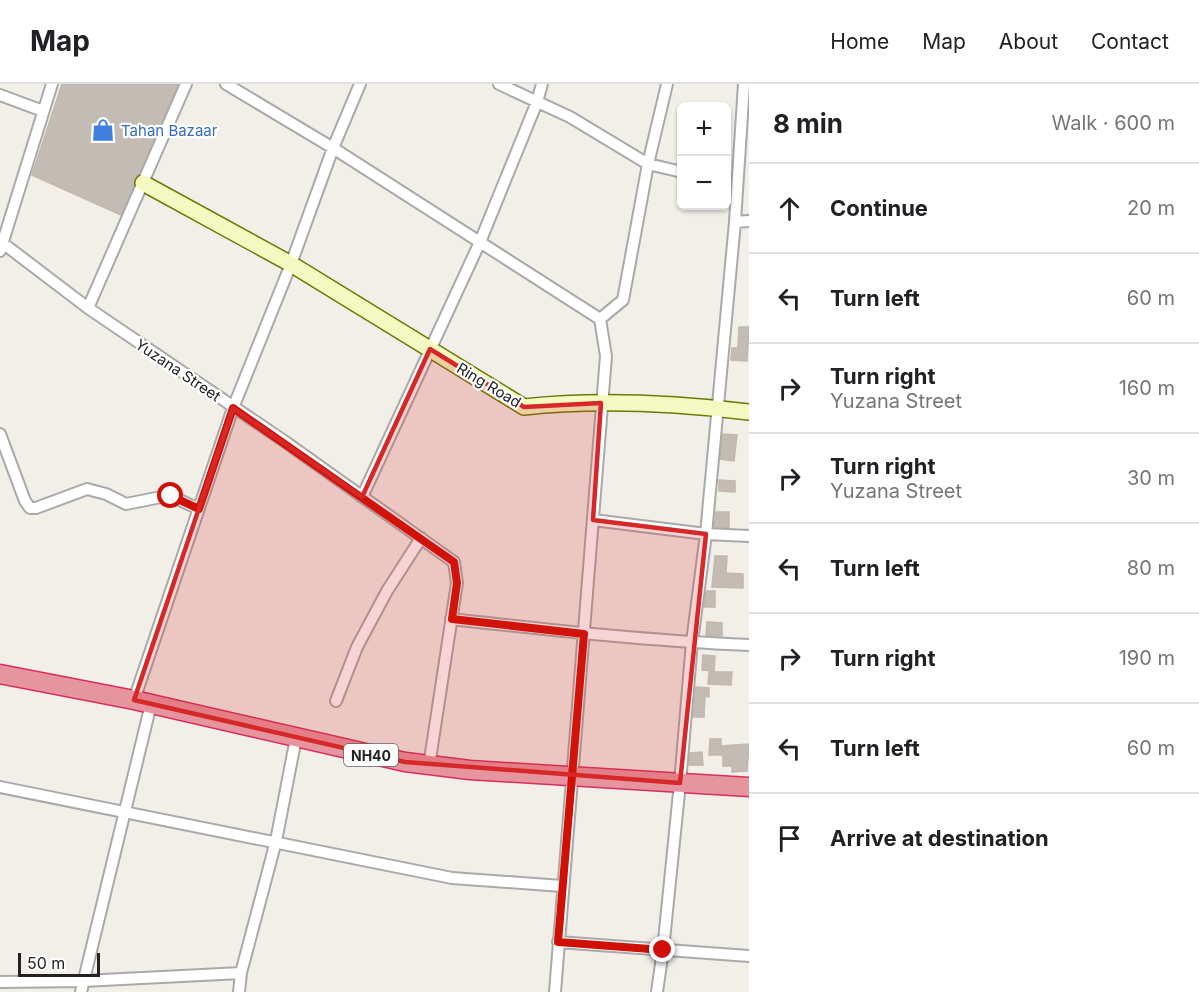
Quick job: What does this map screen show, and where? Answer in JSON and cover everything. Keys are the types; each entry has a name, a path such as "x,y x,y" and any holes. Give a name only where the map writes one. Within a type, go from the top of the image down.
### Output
{"highway":[{"name":"NH40","path":"0,674 142,702 429,766 749,787"}],"street":[{"path":"1,245 52,84"},
{"path":"88,308 186,84"},
{"path":"226,84 333,148 600,319 606,356 555,992"},
{"path":"82,986 125,812 142,702 199,509 233,408 360,84"},
{"path":"499,84 570,117 648,164 677,171"},
{"path":"363,497 480,242 537,102 542,84"},
{"path":"600,319 622,300 648,164 667,84"},
{"path":"657,992 680,783 692,642 706,534 735,222 732,184 744,84"},
{"path":"0,95 43,111"},
{"name":"Ring Road","path":"143,183 291,264 524,407 569,402 691,405 749,412"},
{"path":"735,222 749,221"},
{"name":"Yuzana Street","path":"1,245 454,562 457,583 429,766"},
{"path":"0,434 25,501 30,508 36,508 87,489 106,494 126,504 171,496 199,509"},
{"path":"593,520 706,534 749,536"},
{"path":"336,700 357,647 387,591 421,538"},
{"path":"452,619 584,634 749,645"},
{"path":"239,992 241,973 276,841 296,738"},
{"path":"0,787 452,878 562,886"},
{"path":"558,942 749,956"},
{"path":"0,982 82,986 241,973"}],"highlighted area":[{"path":"430,349 524,407 601,403 593,520 706,534 680,783 405,762 134,700 233,408 362,497"}],"building":[{"name":"Tahan Bazaar","path":"62,84 178,84 138,175 134,179 134,185 121,215 32,175"},
{"path":"739,327 749,327 747,361 731,360 732,348 738,348"},
{"path":"723,434 737,435 734,461 720,459"},
{"path":"719,480 735,481 735,492 719,491"},
{"path":"716,512 729,512 729,528 714,527"},
{"path":"715,556 727,556 726,573 743,574 743,588 712,587"},
{"path":"706,591 715,591 715,607 704,607"},
{"path":"707,622 722,623 722,636 706,635"},
{"path":"703,655 715,656 714,671 702,670"},
{"path":"709,672 732,672 731,685 708,684"},
{"path":"696,687 709,688 709,697 705,696 704,717 693,717"},
{"path":"710,739 721,739 721,746 749,744 747,771 732,772 732,766 723,766 723,755 709,755"},
{"path":"702,752 703,765 689,765 690,753"}],"place":[{"name":"Tahan Bazaar","path":"103,130"}],"route":[{"path":"171,496 199,509 233,408 454,562 457,583 452,619 584,634 558,942 663,950"}]}
